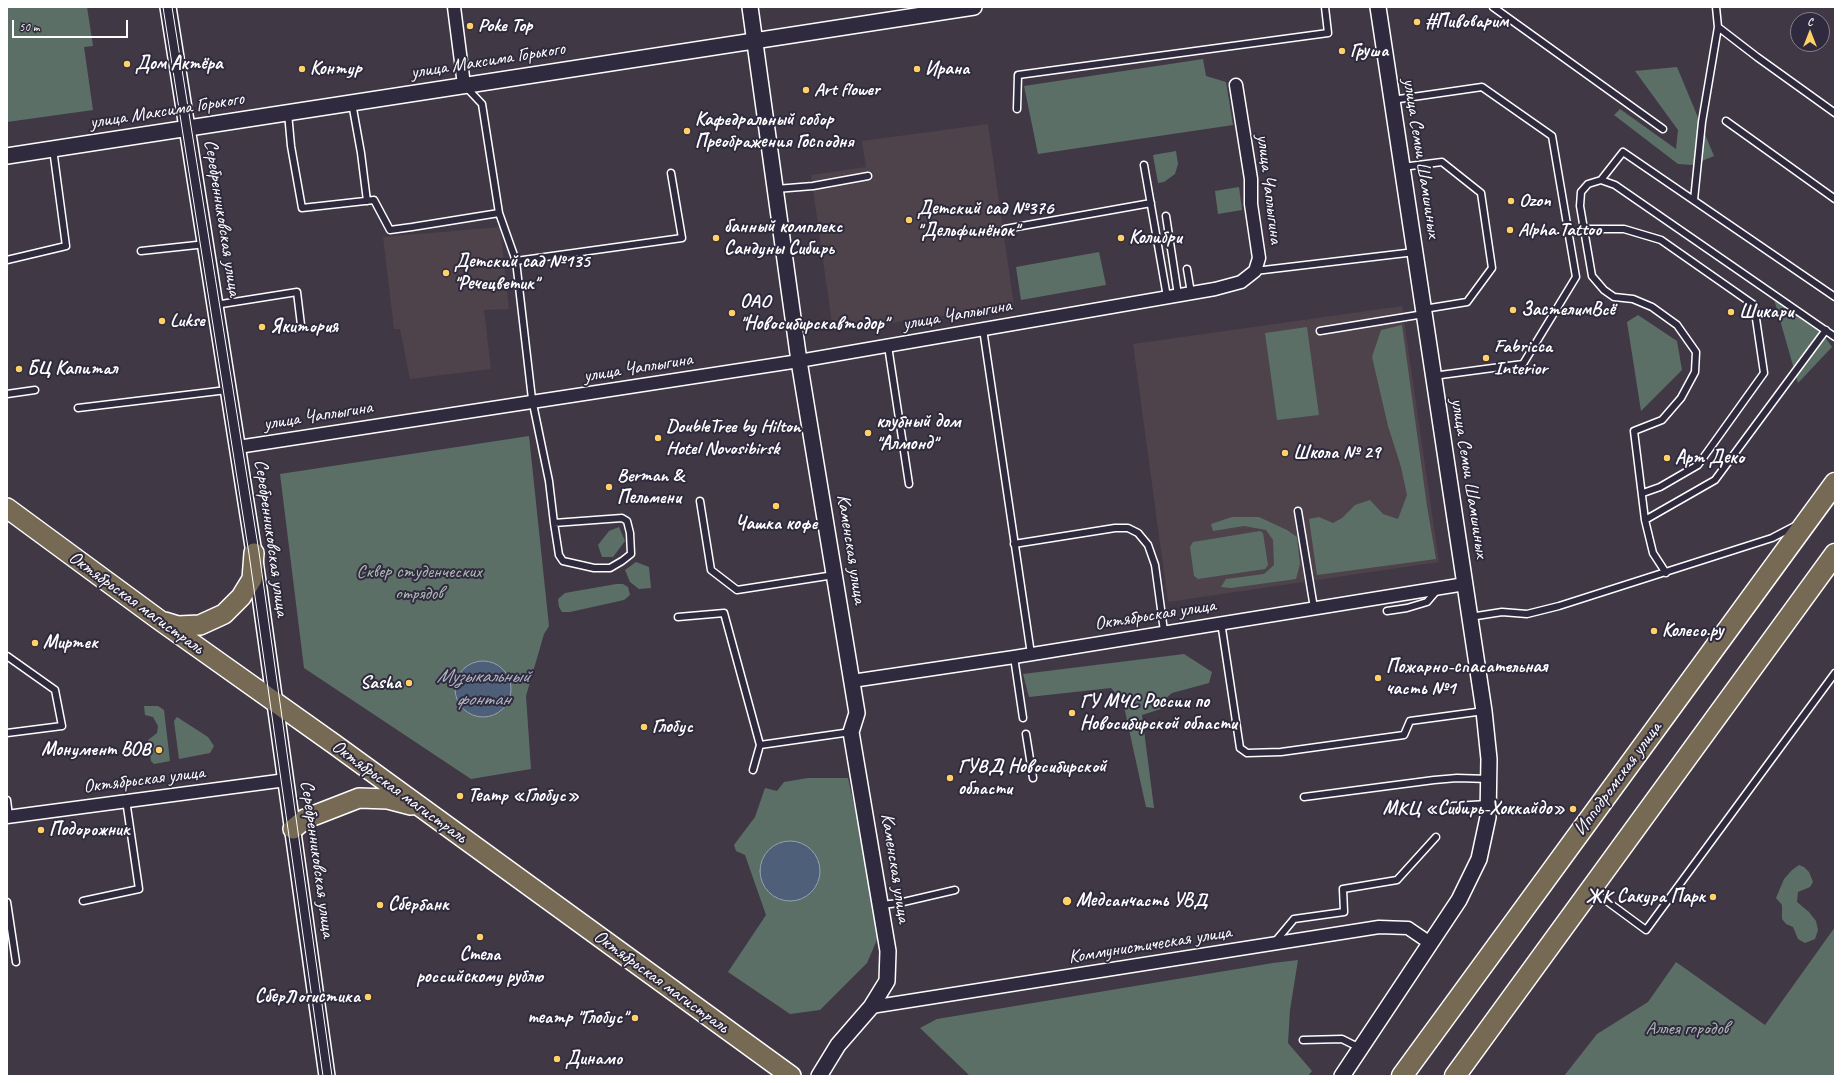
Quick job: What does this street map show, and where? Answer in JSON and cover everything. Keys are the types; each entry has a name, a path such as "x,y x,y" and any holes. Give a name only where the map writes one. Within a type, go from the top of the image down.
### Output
{"highway":[{"name":"Ипподромская улица","path":"1402,1076 1835,483"},
{"path":"1455,1076 1835,554"}],"main road":[{"name":"Октябрьская магистраль","path":"7,508 158,619 791,1076"},
{"path":"158,619 178,626 200,624 224,614 241,597 252,579 254,553"},
{"path":"293,830 305,819 358,798 388,799 423,809"}],"street":[{"name":"Серебренниковская улица","path":"168,7 182,104 188,128 254,553 327,1076"},
{"path":"454,7 464,85"},
{"name":"Каменская улица","path":"750,7 799,361 857,713 851,732 888,952 887,981 871,1007 838,1045 819,1076"},
{"name":"улица Максима Горького","path":"7,156 754,40 937,10 974,7"},
{"name":"улица Семьи Шамшиных","path":"1342,1076 1459,900 1479,859 1488,817 1489,759 1484,711 1378,7"},
{"name":"улица Чаплыгина","path":"238,447 799,361 1191,293 1241,282 1255,271 1260,258 1251,204 1251,179 1236,85"},
{"name":"Октябрьская улица","path":"852,681 1014,657 1221,622 1465,584"},
{"name":"Октябрьская улица","path":"8,816 286,780"},
{"name":"Коммунистическая улица","path":"871,1007 1379,927 1408,928 1430,943"}],"lane":[{"path":"1017,109 1018,75 1328,33 1325,7"},
{"path":"1493,7 1663,128"},
{"path":"1694,200 1702,122 1718,27 1716,7"},
{"path":"1718,27 1757,58 1835,113"},
{"path":"464,85 482,104 499,213 516,261 533,402 549,481 554,523 559,555 563,561 594,568 610,568 631,554 630,532 627,521 622,518 554,523"},
{"path":"1392,100 1482,87 1552,136 1576,277 1523,364 1434,376"},
{"path":"352,103 361,153 367,201"},
{"path":"288,113 291,146 302,208 374,200 390,230 499,213"},
{"path":"1726,121 1835,199"},
{"path":"7,260 66,246 53,149"},
{"path":"1666,573 1653,553 1646,520 1634,431 1662,420 1681,398 1695,372 1696,352 1676,325 1652,307 1633,299 1614,297 1592,276 1580,206 1582,192 1588,184 1601,180 1623,152 1835,298"},
{"path":"1320,331 1467,302 1492,268 1481,193 1442,162 1402,167"},
{"path":"1144,165 1151,203 1173,296"},
{"path":"516,261 682,238 671,173"},
{"path":"776,189 812,186 868,176"},
{"path":"1601,180 1615,185 1835,337"},
{"path":"1005,229 1151,203"},
{"path":"1166,216 1173,296"},
{"path":"1583,229 1624,229 1661,240 1754,305 1764,372 1698,465 1660,487 1643,493"},
{"path":"141,251 206,244"},
{"path":"1255,271 1415,252"},
{"path":"1187,269 1191,293"},
{"path":"215,305 297,292 301,325"},
{"path":"983,329 1031,654"},
{"path":"1646,520 1715,480 1826,330"},
{"path":"888,346 909,484"},
{"path":"7,394 35,390"},
{"path":"78,408 228,390"},
{"path":"700,501 711,570 737,590 835,575"},
{"path":"1298,511 1314,608"},
{"path":"1470,617 1502,612 1527,614 1559,606 1772,538 1810,518"},
{"path":"1014,544 1115,528 1128,528 1138,532 1148,545 1155,565 1164,632"},
{"path":"1387,611 1407,608 1427,602 1440,588"},
{"path":"678,617 724,613 760,746 753,770"},
{"path":"1221,622 1240,748 1247,754 1281,752 1404,735 1410,721 1484,711"},
{"path":"7,656 55,690 62,726 7,733"},
{"path":"1014,657 1023,718"},
{"path":"1590,889 1646,930 1835,673"},
{"path":"760,746 851,732"},
{"path":"1026,734 1033,778"},
{"path":"1304,797 1434,780 1457,778 1489,779"},
{"path":"7,800 8,816"},
{"path":"83,901 139,889 126,800"},
{"path":"1453,806 1488,804"},
{"path":"1271,945 1294,919 1344,912 1343,889 1397,880 1436,837"},
{"path":"881,905 899,903 955,890"},
{"path":"7,902 16,962"},
{"path":"1303,1040 1342,1039 1360,1048"}],"shaded area":[{"name":"Детский сад №376 \"Дельфинёнок\"","path":"988,124 1014,306 833,331 811,175 866,167 862,141"},
{"name":"Детский сад №135 \"Речецветик\"","path":"500,227 509,309 484,310 491,369 410,379 400,329 394,329 383,237"},
{"name":"Школа № 29","path":"1402,306 1439,562 1168,602 1133,344"}],"green space":[{"path":"7,7 87,7 93,46 84,47 93,110 7,122"},
{"path":"1203,59 1206,76 1226,82 1233,125 1038,154 1024,86"},
{"path":"1677,67 1714,156 1692,165 1678,164 1614,115 1620,109 1676,149 1678,130 1635,71"},
{"path":"1176,151 1178,164 1175,174 1164,182 1158,183 1153,155"},
{"path":"1239,187 1242,210 1218,214 1215,191"},
{"path":"1099,252 1106,285 1021,300 1016,267"},
{"path":"1774,299 1823,334 1832,347 1798,383"},
{"path":"1638,315 1677,341 1682,370 1641,411 1627,322"},
{"path":"1402,325 1427,506 1436,559 1317,575 1309,519 1319,517 1333,523 1342,518 1355,505 1370,500 1383,514 1398,519 1407,495 1401,467 1388,426 1372,357 1381,330"},
{"path":"1307,327 1319,415 1277,420 1265,333"},
{"name":"Сквер студенческих отрядов","path":"529,436 549,626 544,634 526,696 531,769 471,779 304,668 280,474"},
{"path":"1232,517 1259,517 1287,530 1297,537 1300,564 1296,579 1231,588 1221,587 1226,579 1264,574 1274,565 1273,540 1266,530 1244,526 1213,531 1211,524"},
{"path":"619,527 625,541 613,557 602,557 598,545 609,531"},
{"path":"1260,531 1263,533 1268,565 1265,569 1198,579 1194,576 1190,547 1193,542"},
{"path":"636,562 649,567 651,588 639,589 630,582 625,570"},
{"path":"623,584 628,587 630,595 624,600 570,612 562,612 559,607 558,599 565,593"},
{"path":"1184,654 1212,672 1209,683 1172,693 1165,699 1167,707 1142,715 1154,808 1146,807 1123,702 1111,688 1029,697 1023,674"},
{"path":"144,706 158,706 164,710 170,761 154,764 151,761 148,740 157,733 158,726 153,717 145,715"},
{"path":"177,717 208,737 214,746 210,753 179,759 174,721"},
{"path":"808,778 848,778 882,928 867,963 820,1010 790,1014 728,972 766,915 745,855 736,851 734,845 755,817 765,788 777,791 784,782"},
{"path":"1799,865 1804,867 1809,872 1813,882 1810,887 1798,892 1797,902 1809,912 1816,921 1818,930 1815,939 1805,943 1798,939 1793,927 1786,924 1782,919 1782,905 1776,898 1784,879"},
{"name":"Аллея городов","path":"1835,927 1835,1076 1564,1076 1597,1034 1648,1002 1676,962 1765,1025"},
{"path":"1298,960 1290,1010 1288,1043 1312,1071 1308,1076 970,1076 920,1028 937,1019"}],"water":[{"name":"Музыкальный фонтан","path":"477,661 489,661 499,665 507,673 511,683 511,695 507,705 499,713 489,717 477,717 467,713 459,705 455,695 455,683 459,673 467,665"},
{"path":"784,841 796,841 812,849 818,859 820,871 818,883 812,893 796,901 784,901 768,893 760,877 760,865 768,849"}],"tram line":[{"path":"163,7 249,554 323,1076"},
{"path":"172,7 259,552 332,1076"}],"place":[{"name":"#Пивоварим","path":"1417,22"},
{"name":"Poke Top","path":"470,26"},
{"name":"Груша","path":"1342,51"},
{"name":"Дом Актёра","path":"127,64"},
{"name":"Контур","path":"302,69"},
{"name":"Ирана","path":"917,69"},
{"name":"Art flower","path":"806,90"},
{"name":"Кафедральный собор Преображения Господня","path":"687,131"},
{"name":"Ozon","path":"1511,201"},
{"name":"Детский сад №376 \"Дельфинёнок\"","path":"909,220"},
{"name":"Alpha.Tattoo","path":"1510,230"},
{"name":"банный комплекс Сандуны Сибирь","path":"716,238"},
{"name":"Колибри","path":"1121,238"},
{"name":"Детский сад №135 \"Речецветик\"","path":"446,273"},
{"name":"ЗастелимВсё","path":"1513,310"},
{"name":"Шикари","path":"1731,312"},
{"name":"ОАО \"Новосибирскавтодор\"","path":"732,313"},
{"name":"Lukse","path":"162,321"},
{"name":"Якитория","path":"262,327"},
{"name":"Fabricca Interior","path":"1486,358"},
{"name":"БЦ Капитал","path":"19,369"},
{"name":"клубный дом \"Алмонд\"","path":"868,433"},
{"name":"DoubleTree by Hilton Hotel Novosibirsk","path":"658,438"},
{"name":"Школа № 29","path":"1285,453"},
{"name":"Арт Деко","path":"1667,458"},
{"name":"Berman & Пельмени","path":"609,487"},
{"name":"Чашка кофе","path":"776,506"},
{"name":"Колесо.ру","path":"1654,631"},
{"name":"Миртек","path":"35,643"},
{"name":"Пожарно-спасательная часть №1","path":"1378,678"},
{"name":"Sasha","path":"409,683"},
{"name":"ГУ МЧС России по Новосибирской области","path":"1072,713"},
{"name":"Глобус","path":"644,727"},
{"name":"Монумент ВОВ","path":"159,750"},
{"name":"ГУВД Новосибирской области","path":"950,778"},
{"name":"Театр «Глобус»","path":"460,796"},
{"name":"МКЦ «Сибирь-Хоккайдо»","path":"1573,809"},
{"name":"Подорожник","path":"41,830"},
{"name":"ЖК Сакура Парк","path":"1713,897"},
{"name":"Медсанчасть УВД","path":"1067,901"},
{"name":"Сбербанк","path":"380,905"},
{"name":"Стела российскому рублю","path":"480,937"},
{"name":"СберЛогистика","path":"368,997"},
{"name":"театр \"Глобус\"","path":"635,1018"},
{"name":"Динамо","path":"557,1059"}]}
